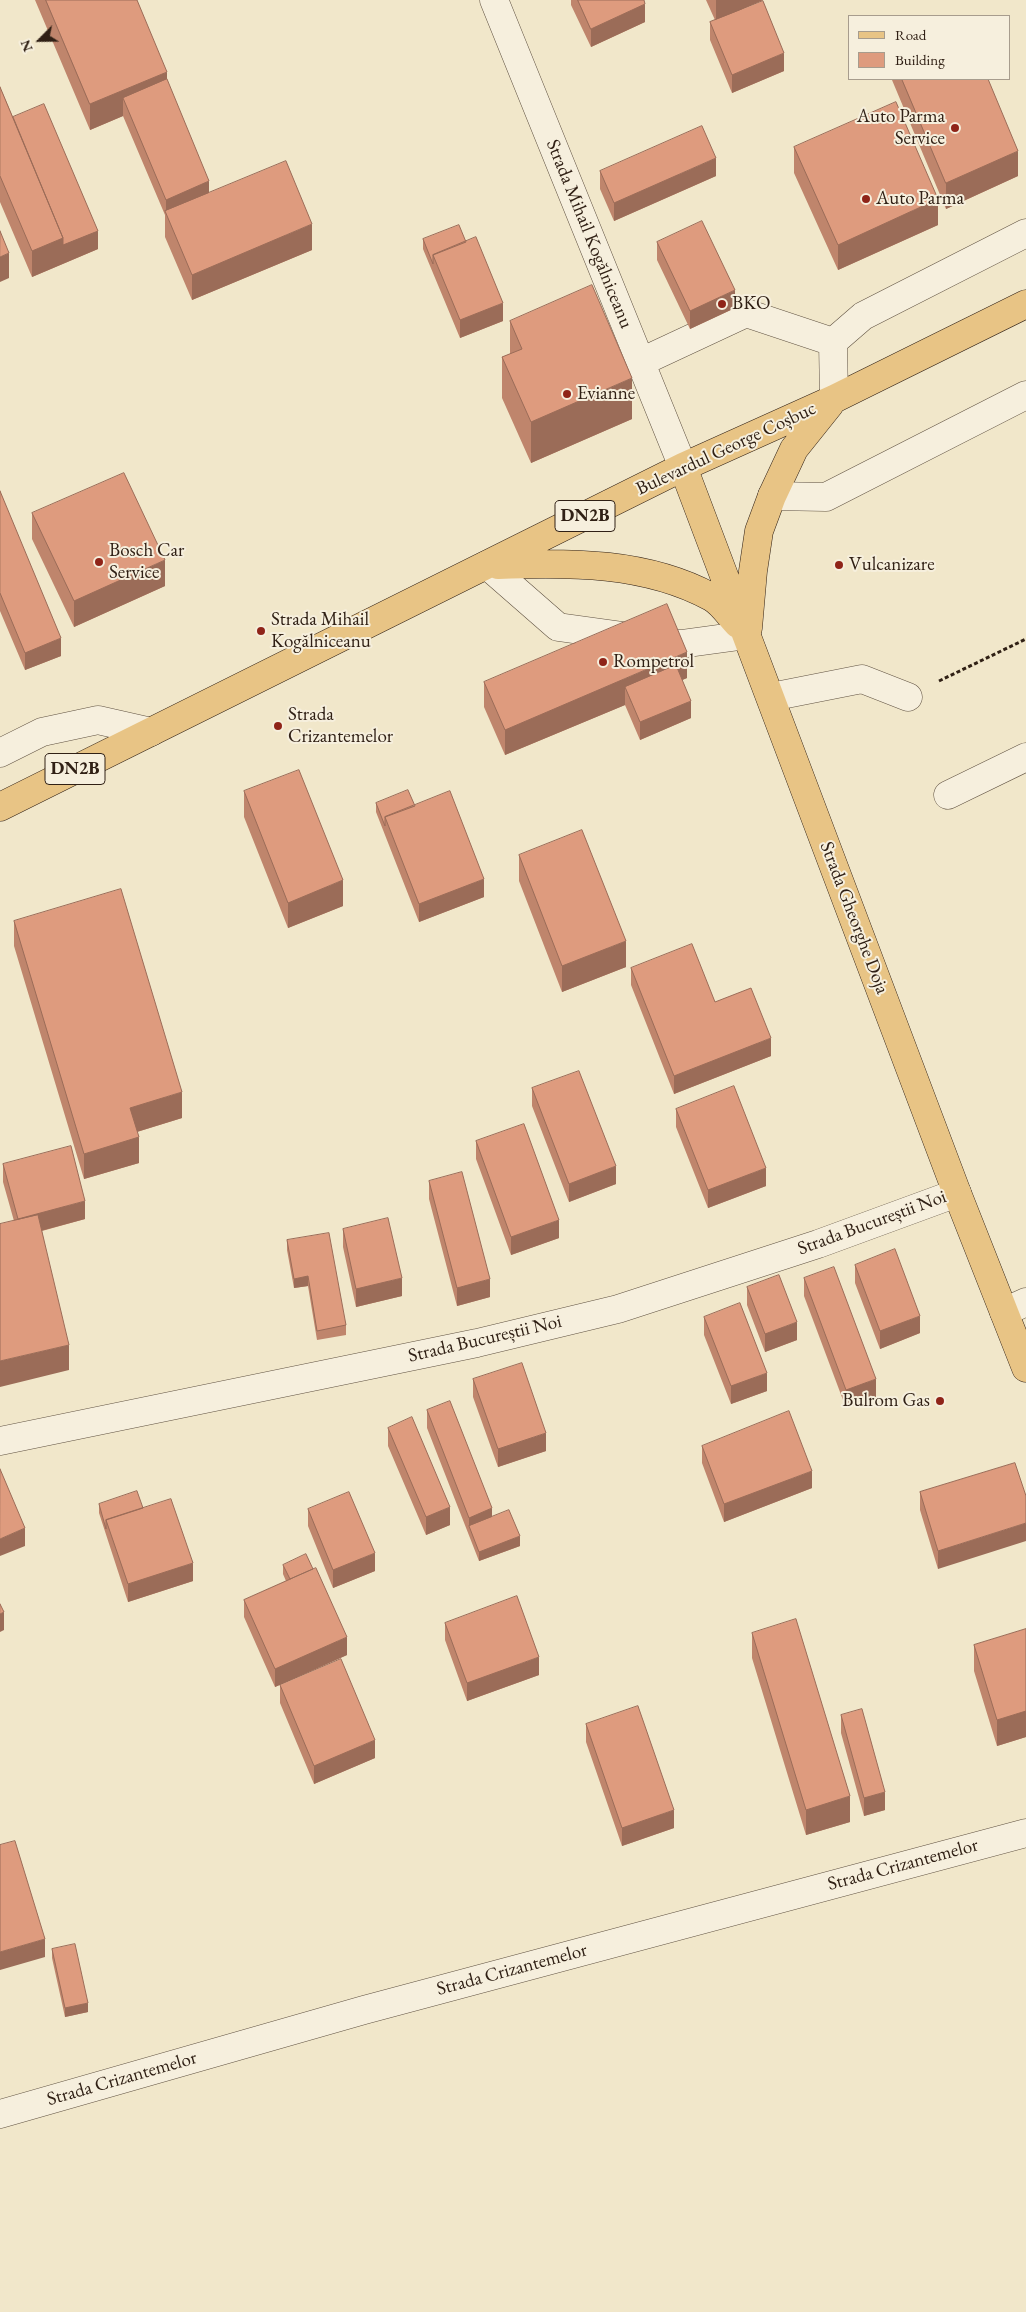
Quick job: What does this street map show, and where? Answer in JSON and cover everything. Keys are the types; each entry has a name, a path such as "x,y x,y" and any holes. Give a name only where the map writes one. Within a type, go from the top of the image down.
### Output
{"main road":[{"name":"Bulevardul George Coșbuc","path":"0,807 683,467 834,399 1026,304"},
{"path":"747,635 759,531 772,496 794,449 834,399"},
{"name":"Strada Gheorghe Doja","path":"683,467 957,1193 1015,1307 1026,1368"},
{"path":"487,565 554,563 602,566 664,577 713,598 747,635"}],"street":[{"name":"Strada Mihail Kogălniceanu","path":"494,0 683,467"},
{"path":"641,362 746,313 833,342 863,316 1026,233"},
{"name":"Bulevardul George Coșbuc","path":"833,342 834,399"},
{"path":"772,496 826,497 1026,395"},
{"path":"487,565 558,627 682,644 747,635"},
{"path":"771,697 862,679 908,697"},
{"path":"0,753 42,732 98,720 151,732"},
{"path":"948,796 1026,757"},
{"name":"Strada Bucureștii Noi","path":"0,1441 477,1343 618,1309 818,1244 957,1193"},
{"name":"Strada Crizantemelor","path":"0,2114 364,2010 1026,1832"}],"path":[{"path":"908,697 1026,639"}],"building":[{"path":"46,0 137,0 167,72 90,104"},
{"path":"578,0 644,0 645,4 591,29"},
{"path":"763,1 784,53 732,75 710,22"},
{"path":"167,79 209,181 166,200 123,98"},
{"name":"Auto Parma Service","path":"902,80 988,80 1018,151 946,183"},
{"path":"0,87 63,238 32,251 0,176"},
{"name":"Auto Parma","path":"896,102 938,199 838,245 794,147"},
{"path":"44,104 98,231 63,245 63,238 13,117"},
{"path":"702,126 716,158 614,203 600,171"},
{"path":"286,161 312,224 192,275 165,211"},
{"path":"702,221 735,290 690,311 657,242"},
{"path":"459,225 466,242 433,255 433,264 423,239"},
{"path":"0,231 9,253 0,257"},
{"path":"476,237 503,303 460,320 433,255"},
{"path":"592,285 632,378 531,422 502,357 522,349 510,321"},
{"name":"Bosch Car Service","path":"124,473 165,560 74,601 32,513"},
{"path":"0,491 61,638 25,653 0,593"},
{"path":"667,604 687,652 505,730 484,682"},
{"path":"676,665 691,701 640,722 625,687"},
{"path":"299,770 343,880 288,903 244,791"},
{"path":"408,790 415,806 385,817 385,826 376,803"},
{"path":"450,791 484,879 419,904 385,817"},
{"path":"582,830 626,941 562,966 519,855"},
{"path":"121,889 182,1092 130,1108 139,1137 84,1154 14,921"},
{"path":"692,944 715,1002 751,988 771,1038 674,1076 631,968"},
{"path":"579,1071 616,1166 569,1184 532,1088"},
{"path":"734,1086 766,1168 708,1190 676,1109"},
{"path":"524,1124 559,1220 511,1237 476,1141"},
{"path":"71,1146 85,1201 18,1219 3,1164"},
{"path":"462,1172 490,1279 457,1288 429,1181"},
{"path":"38,1215 69,1345 0,1361 0,1224"},
{"path":"388,1218 402,1278 356,1289 343,1229"},
{"path":"329,1233 346,1325 317,1331 308,1276 294,1279 287,1240"},
{"path":"895,1249 920,1316 880,1331 855,1265"},
{"path":"834,1267 876,1379 846,1390 804,1278"},
{"path":"779,1275 797,1322 765,1334 747,1287"},
{"path":"740,1303 767,1373 731,1386 704,1317"},
{"path":"522,1363 546,1433 498,1449 473,1379"},
{"path":"450,1401 492,1508 469,1518 427,1410"},
{"path":"789,1411 812,1471 724,1504 702,1446"},
{"path":"412,1417 450,1507 426,1517 388,1428"},
{"path":"1015,1463 1026,1496 1026,1523 938,1551 920,1492"},
{"path":"0,1469 25,1528 0,1539"},
{"path":"137,1491 143,1508 106,1520 106,1529 99,1504"},
{"path":"349,1492 375,1553 333,1570 308,1509"},
{"path":"171,1499 193,1563 128,1584 106,1520"},
{"path":"509,1510 520,1536 479,1552 469,1526"},
{"path":"306,1554 313,1569 290,1579 283,1565"},
{"path":"316,1568 347,1637 275,1669 244,1600"},
{"path":"517,1596 539,1657 467,1683 445,1623"},
{"path":"0,1604 4,1612 0,1614"},
{"path":"796,1619 850,1796 806,1810 752,1633"},
{"path":"1026,1629 1026,1711 997,1720 974,1645"},
{"path":"341,1659 375,1740 314,1766 280,1685"},
{"path":"638,1706 674,1810 622,1828 586,1724"},
{"path":"862,1709 885,1792 864,1798 841,1715"},
{"path":"15,1841 45,1939 0,1952 0,1845"},
{"path":"75,1944 88,2003 65,2008 52,1949"}],"place":[{"name":"Auto Parma Service","path":"955,128"},
{"name":"Auto Parma","path":"866,199"},
{"name":"BKO","path":"722,304"},
{"name":"Evianne","path":"567,394"},
{"name":"Bosch Car Service","path":"99,562"},
{"name":"Vulcanizare","path":"839,565"},
{"name":"Strada Mihail Kogălniceanu","path":"261,631"},
{"name":"Rompetrol","path":"603,662"},
{"name":"Strada Crizantemelor","path":"278,726"},
{"name":"Bulrom Gas","path":"940,1401"}]}
